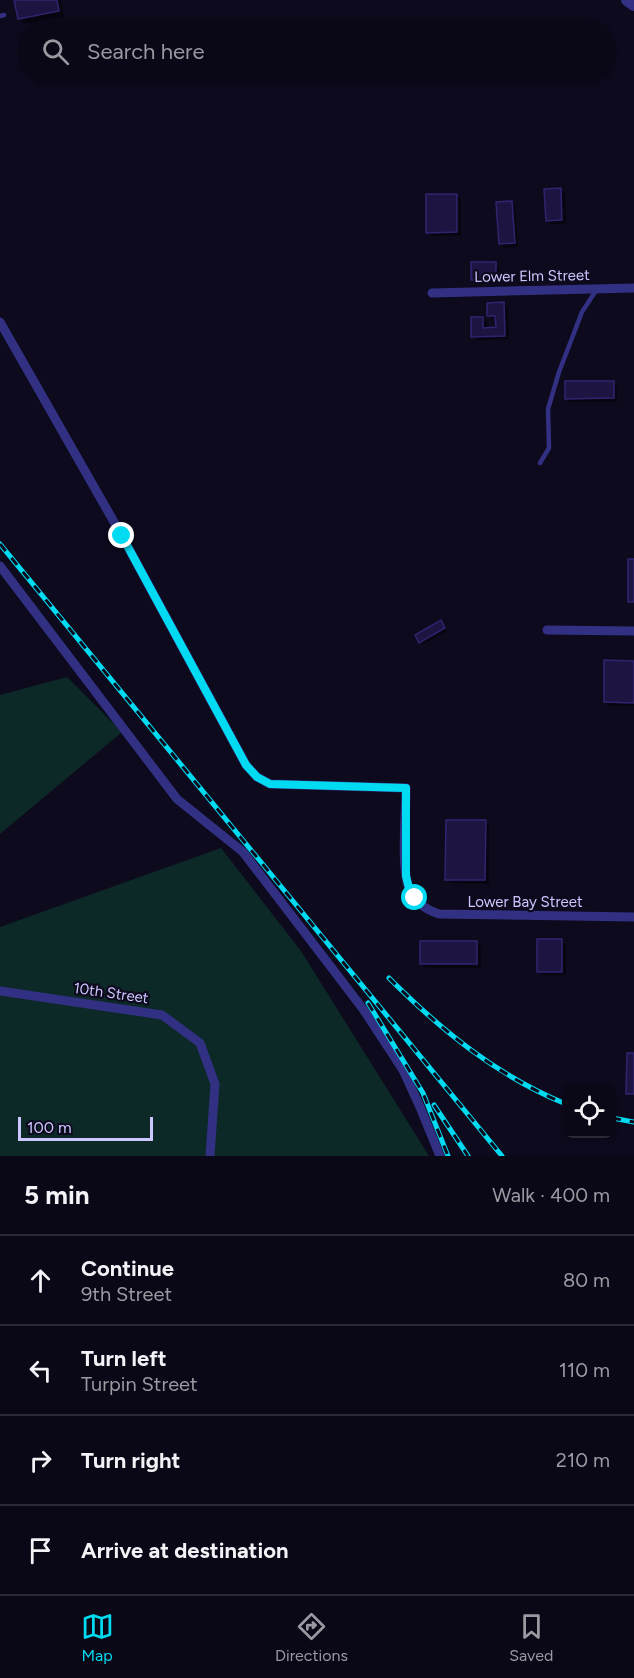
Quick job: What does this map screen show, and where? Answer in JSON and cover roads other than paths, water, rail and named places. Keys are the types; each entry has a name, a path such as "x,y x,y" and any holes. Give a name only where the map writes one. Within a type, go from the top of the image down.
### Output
{"street":[{"path":"627,0 634,5"},
{"name":"Lower Elm Street","path":"432,293 634,288"},
{"name":"Lower Bay Street","path":"0,322 122,536 246,765 257,777 270,784 406,788 406,876 411,894 428,910 448,916 634,917"},
{"path":"0,566 177,799 243,852 363,1009 403,1070 440,1156"},
{"path":"547,630 634,631"},
{"name":"10th Street","path":"0,991 162,1015 200,1043 216,1084 210,1156"}],"lane":[{"path":"540,463 549,448 548,409 560,372 582,312 597,289"}],"railway":[{"path":"0,544 502,1156"},
{"path":"389,978 429,1016 493,1066 562,1102"},
{"path":"368,1003 423,1093 448,1156"},
{"path":"434,1105 468,1156"},
{"path":"616,1119 634,1122"}]}
